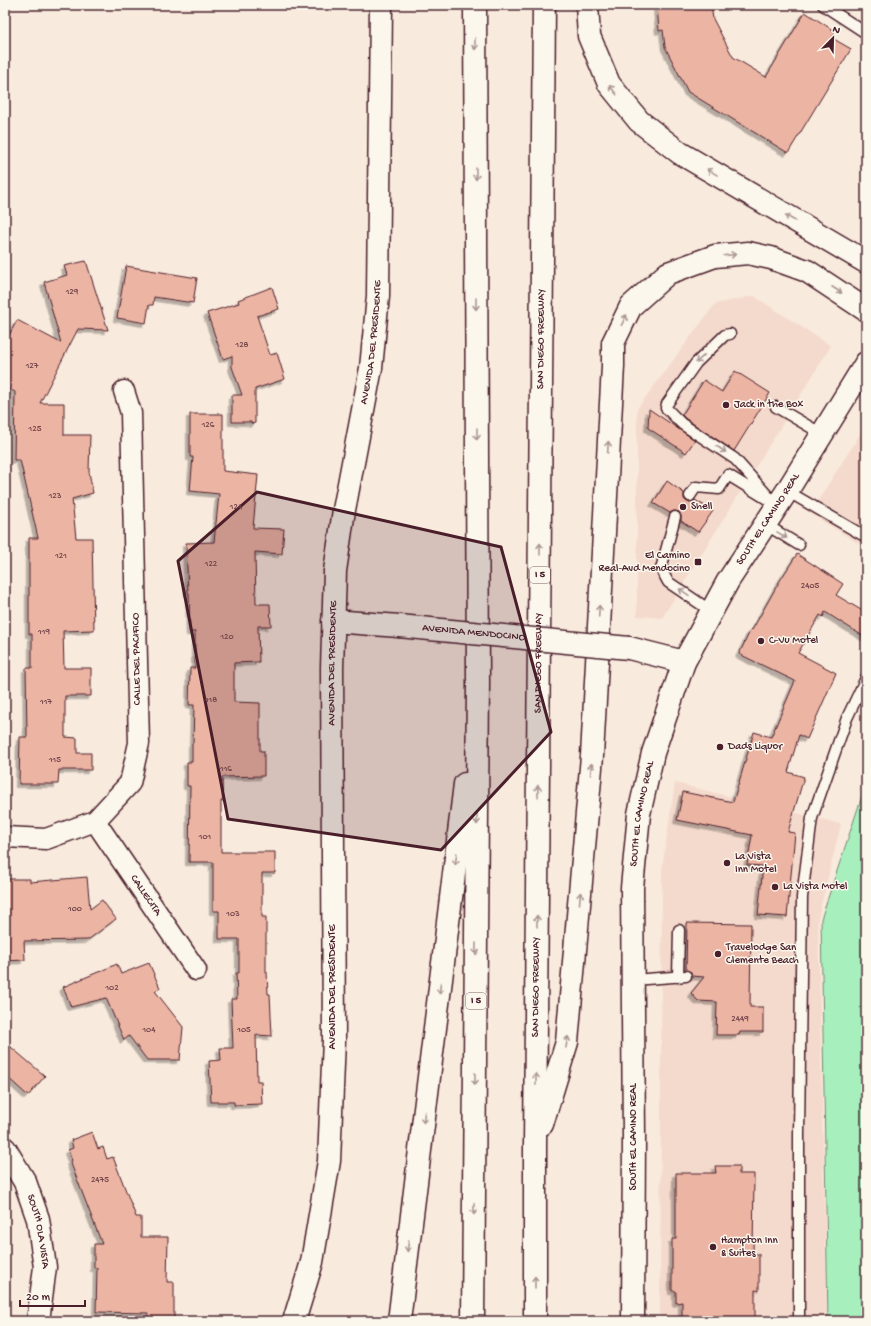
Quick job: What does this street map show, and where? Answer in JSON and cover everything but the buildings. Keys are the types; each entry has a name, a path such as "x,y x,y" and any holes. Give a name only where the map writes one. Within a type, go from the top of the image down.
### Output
{"main road":[{"name":"AVENIDA DEL PRESIDENTE","path":"294,1321 312,1262 329,1161 334,1038 332,676 335,571 344,510 371,368 378,296 381,5"},
{"name":"I 5","path":"473,1321 478,682 475,5"},
{"name":"SAN DIEGO FREEWAY","path":"535,1321 544,5"},
{"path":"587,5 589,36 608,84 639,122 680,153 866,262"},
{"path":"535,1146 567,1042 592,756 613,343 631,306 668,273 715,256 748,253 771,258 807,271 866,310"},
{"name":"SOUTH EL CAMINO REAL","path":"633,1321 634,1136 632,888 639,814 653,752 684,662 728,581 766,524 866,363"},
{"name":"AVENIDA MENDOCINO","path":"333,621 629,648 684,662"},
{"path":"399,1321 478,682"},
{"name":"SOUTH OLA VISTA","path":"5,1149 25,1182 38,1219 44,1266 38,1321"}],"street":[{"name":"CALLE DEL PACIFICO","path":"5,837 46,839 95,821 130,783 139,742 131,413 124,391"},
{"name":"CALLECITA","path":"95,821 196,970"}],"lane":[{"path":"823,5 866,32"},
{"path":"730,334 725,335 696,362 667,404 666,408 682,424 735,459 782,498"},
{"path":"776,407 822,434"},
{"path":"690,496 696,487 719,489 728,476 848,526 866,536"},
{"path":"675,517 661,569 668,582 712,611"},
{"path":"766,524 800,545"},
{"path":"799,1321 799,1134 802,897 812,818 847,718 866,678"},
{"path":"633,980 682,976 679,930"}],"highlighted area":[{"path":"257,492 501,547 551,732 441,850 228,819 178,561"}],"shaded area":[{"path":"754,296 831,346 662,618 637,616 637,409 715,304"},
{"path":"866,425 866,548 810,513"},
{"path":"675,783 841,824 818,918 827,1321 660,1321 662,869"}],"green space":[{"path":"866,784 866,1321 828,1321 821,919"}],"place":[{"name":"Jack in the Box","path":"726,405"},
{"name":"Shell","path":"683,507"},
{"name":"El Camino Real-Avd Mendocino","path":"698,562"},
{"name":"C-Vu Motel","path":"761,641"},
{"name":"Dads Liquor","path":"720,747"},
{"name":"La Vista Inn Motel","path":"727,863"},
{"name":"La Vista Motel","path":"775,887"},
{"name":"Travelodge San Clemente Beach","path":"718,954"},
{"name":"Hampton Inn & Suites","path":"713,1247"}]}
